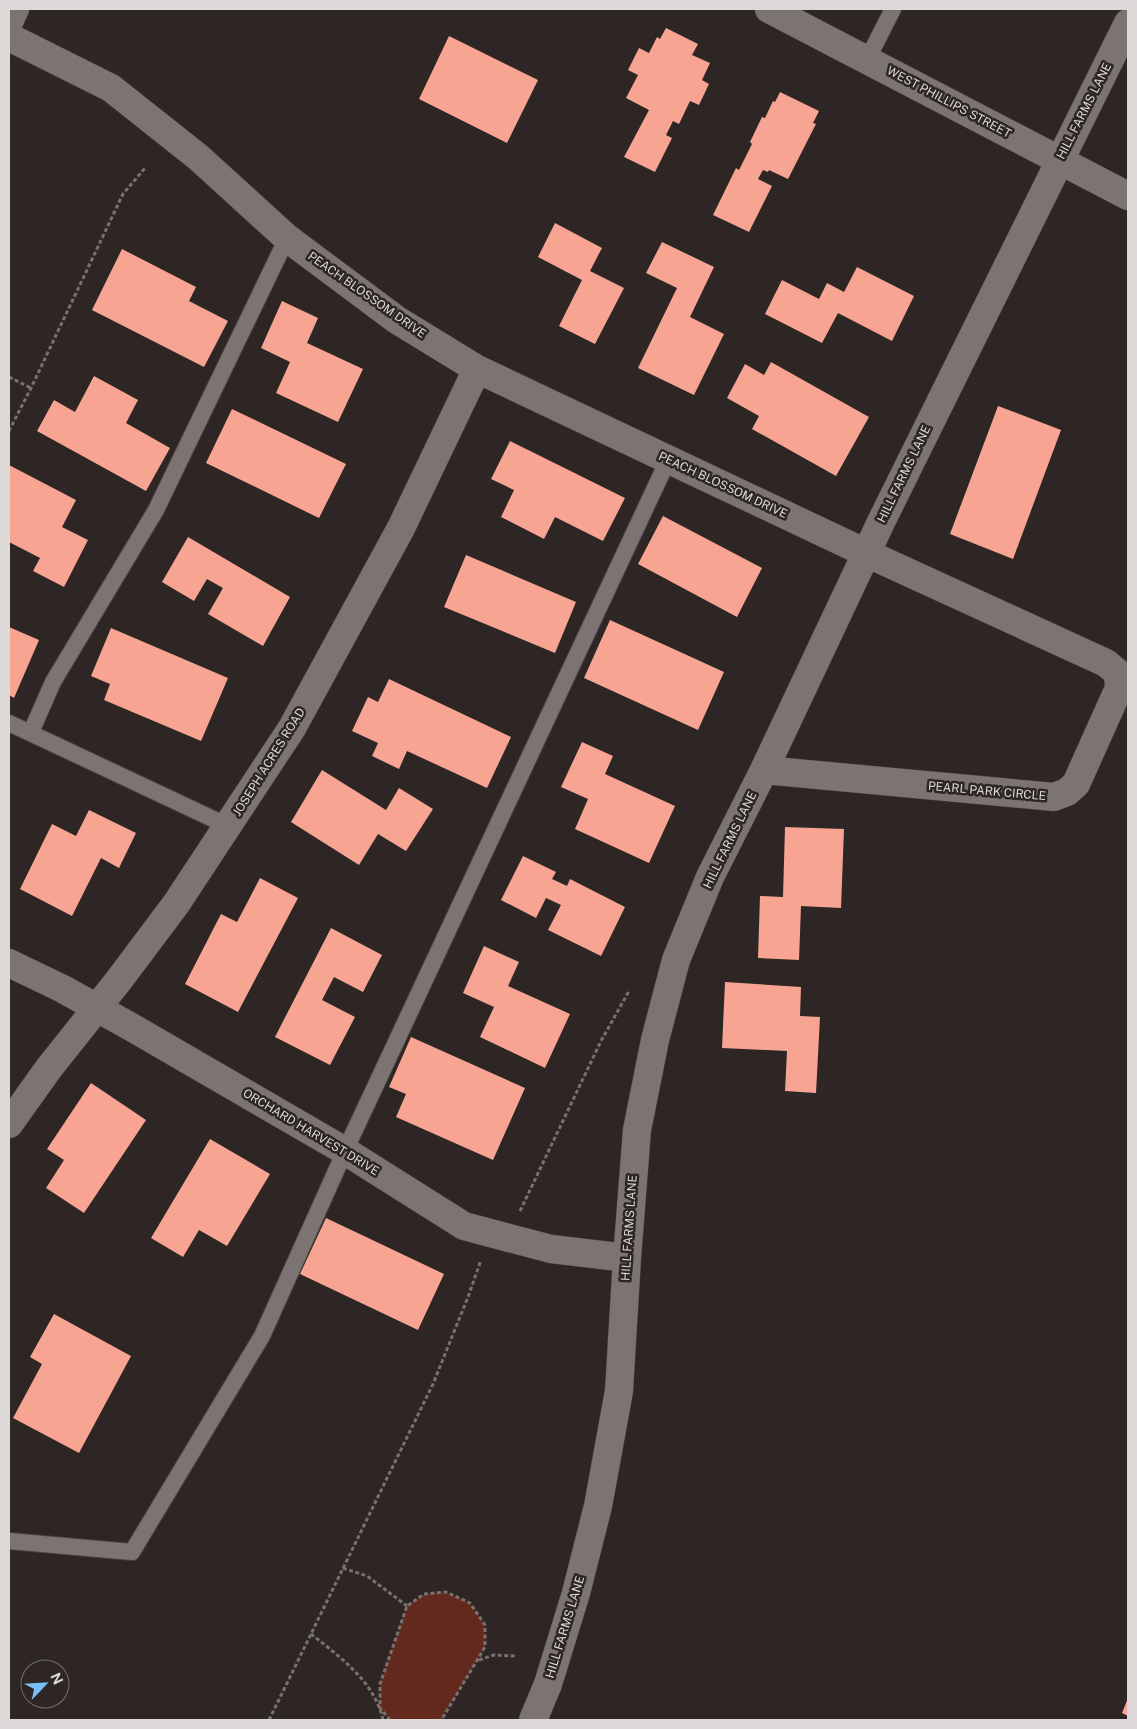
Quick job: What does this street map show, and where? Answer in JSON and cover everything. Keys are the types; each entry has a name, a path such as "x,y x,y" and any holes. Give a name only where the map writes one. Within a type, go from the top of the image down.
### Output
{"street":[{"path":"9,22 15,9"},
{"name":"WEST PHILLIPS STREET","path":"769,9 1128,196"},
{"name":"HILL FARMS LANE","path":"533,1720 548,1684 576,1592 598,1506 619,1391 637,1130 655,1040 676,960 710,877 764,770 866,553 1128,23"},
{"name":"PEACH BLOSSOM DRIVE","path":"9,37 111,88 198,157 287,238 397,320 477,369 866,553"},
{"name":"JOSEPH ACRES ROAD","path":"9,1124 48,1068 176,904 292,728 402,528 477,369"},
{"name":"PEARL PARK CIRCLE","path":"764,770 1054,797 1067,792 1076,784 1119,688 1118,674 1106,663 866,553"},
{"name":"ORCHARD HARVEST DRIVE","path":"9,963 97,1007 344,1151 464,1226 551,1249 627,1258"}],"lane":[{"path":"868,60 893,9"},
{"path":"31,732 52,682 156,510 287,238"},
{"path":"9,1541 132,1552 262,1336 344,1151 668,460"},
{"path":"9,723 228,826"}],"path":[{"path":"9,431 123,194 146,168"},
{"path":"9,377 31,388"},
{"path":"517,1216 601,1040 629,991"},
{"path":"269,1720 433,1384 481,1259"},
{"path":"343,1568 367,1576 407,1606"},
{"path":"383,1720 380,1708 380,1684 407,1606 424,1594 446,1592 470,1603 485,1624 485,1647 442,1720"},
{"path":"311,1634 349,1665 367,1685 380,1708 390,1720"},
{"path":"478,1661 494,1655 515,1656"}],"shaded area":[{"path":"446,1592 470,1603 485,1625 485,1647 442,1719 390,1720 380,1708 380,1684 407,1606 424,1594"}],"building":[{"path":"666,28 698,44 692,55 710,63 702,80 709,84 699,105 690,101 679,124 673,121 666,135 672,138 655,172 624,157 649,110 626,98 638,75 628,70 639,48 649,53 657,37 660,39"},
{"path":"449,36 538,80 507,143 419,99"},
{"path":"780,92 819,111 813,123 816,124 788,179 769,170 768,172 763,170 758,179 772,186 749,232 713,215 736,168 739,170 752,144 750,142 762,117 765,118 773,101 775,102"},
{"path":"555,223 602,248 590,271 624,288 595,344 559,326 582,280 538,257"},
{"path":"662,242 714,267 690,317 724,334 694,395 638,368 677,288 646,273"},
{"path":"122,249 196,287 189,301 228,321 204,367 92,310"},
{"path":"857,267 914,296 892,341 838,313 822,343 765,314 782,280 819,299 827,283 844,292"},
{"path":"282,301 318,318 307,343 363,369 338,422 276,393 290,362 261,348"},
{"path":"771,362 869,417 836,476 752,429 759,416 727,398 745,364 764,375"},
{"path":"94,376 138,400 126,423 170,448 146,491 37,431 54,400 75,412"},
{"path":"998,406 1061,430 1013,559 950,534"},
{"path":"232,409 346,464 319,518 206,463"},
{"path":"510,441 625,498 603,541 555,517 544,539 501,517 514,490 491,479"},
{"path":"9,465 76,500 62,527 88,540 64,587 33,571 40,558 9,542"},
{"path":"663,516 762,568 737,617 638,564"},
{"path":"188,537 290,597 263,646 208,614 223,588 207,579 194,601 162,582"},
{"path":"466,555 576,602 555,653 444,607"},
{"path":"610,620 724,672 698,730 584,678"},
{"path":"9,627 39,640 14,698 9,695"},
{"path":"111,628 228,678 201,741 104,700 110,684 91,676"},
{"path":"389,679 511,737 487,788 407,751 399,769 372,756 378,743 352,731 368,697 378,702"},
{"path":"582,742 613,756 605,774 675,806 649,863 575,829 588,799 561,787"},
{"path":"322,770 386,810 399,788 433,809 406,851 378,834 359,865 291,822"},
{"path":"89,810 136,833 119,868 101,858 72,916 20,889 52,824 76,836"},
{"path":"785,827 844,829 841,908 801,906 799,960 758,958 760,896 783,897"},
{"path":"523,856 556,872 552,879 567,886 570,879 625,907 601,956 548,930 561,905 546,898 536,918 501,900"},
{"path":"260,878 298,898 238,1012 185,984 221,914 237,922"},
{"path":"331,928 382,955 363,992 334,977 322,1000 355,1017 330,1065 275,1037"},
{"path":"484,946 519,962 508,986 570,1014 545,1068 480,1037 494,1007 463,993"},
{"path":"725,982 801,987 800,1016 820,1017 816,1093 785,1091 787,1051 722,1048"},
{"path":"411,1037 525,1088 493,1160 396,1117 406,1094 389,1087"},
{"path":"91,1083 146,1120 84,1213 46,1188 64,1160 47,1149"},
{"path":"210,1139 270,1174 227,1246 199,1230 183,1257 151,1238"},
{"path":"326,1218 444,1274 418,1330 300,1274"},
{"path":"54,1314 131,1356 79,1453 13,1418 42,1364 30,1357"},
{"path":"1128,1698 1128,1716 1122,1713"}]}
